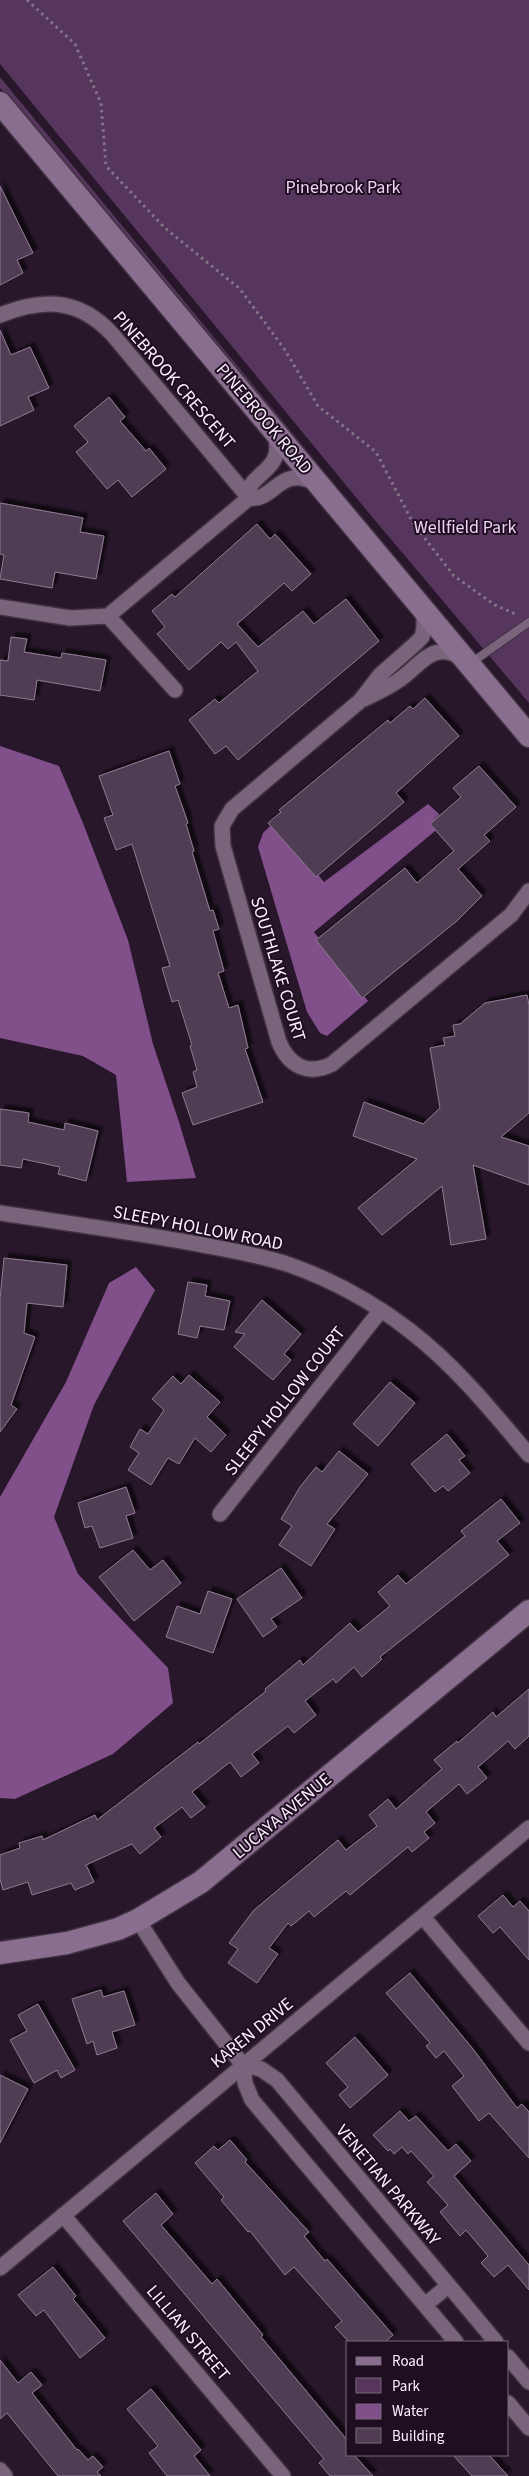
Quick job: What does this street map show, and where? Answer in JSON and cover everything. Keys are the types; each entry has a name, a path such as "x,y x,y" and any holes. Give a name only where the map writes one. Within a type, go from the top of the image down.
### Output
{"street":[{"name":"PINEBROOK ROAD","path":"0,103 529,736"},
{"name":"PINEBROOK CRESCENT","path":"0,315 36,304 54,304 69,306 94,317 113,335 249,498"},
{"path":"249,498 248,489 252,482 268,470 276,456 276,442 272,429"},
{"path":"0,607 70,618 108,616 249,498 260,497 279,483 292,478 308,480 321,487"},
{"name":"SOUTHLAKE COURT","path":"424,610 425,621 422,637 380,675 360,701 243,799 228,814 222,826 223,846 279,1042 286,1057 291,1063 306,1070 323,1068 332,1064 511,915 529,891"},
{"path":"108,616 175,690"},
{"name":"SOUTHLAKE COURT","path":"360,701 397,682 434,653 448,651 467,662"},
{"name":"SLEEPY HOLLOW ROAD","path":"0,1213 255,1255 323,1278 380,1310 410,1330 477,1392 529,1456"},
{"name":"SLEEPY HOLLOW COURT","path":"220,1514 380,1310"},
{"name":"LUCAYA AVENUE","path":"0,1953 68,1943 118,1929 180,1896 223,1865 529,1610"},
{"name":"KAREN DRIVE","path":"0,2268 529,1828"},
{"path":"422,1917 529,2043"},
{"path":"138,1920 178,1983 243,2065 245,2083 252,2100 455,2341"},
{"name":"VENETIAN PARKWAY","path":"243,2065 261,2070 277,2080 495,2341"},
{"name":"LILLIAN STREET","path":"63,2215 283,2476"},
{"path":"425,2305 448,2286"},
{"path":"509,2358 529,2382"},
{"path":"509,2404 529,2428"},
{"path":"0,2470 5,2476"}],"lane":[{"path":"467,662 529,622"}],"path":[{"path":"27,0 75,44 101,103 106,166 165,228 240,289 284,350 318,406 376,452 412,523 454,576 495,605 520,616"}],"green space":[{"name":"Pinebrook Park","path":"0,0 529,0 529,703 373,518 0,64"},
{"path":"0,77 313,458 214,345 0,88"}],"water":[{"path":"0,746 59,766 128,940 153,1044 196,1178 127,1182 116,1075 83,1056 0,1038"},
{"path":"428,804 447,821 314,932 368,1001 327,1036 320,1033 307,1012 258,847 263,833 274,822 324,882"},
{"path":"136,1267 155,1290 94,1405 54,1517 78,1574 168,1668 173,1703 113,1754 15,1799 0,1798 0,1497 66,1382 109,1283"}],"building":[{"path":"0,186 33,253 17,260 23,273 0,285"},
{"path":"0,330 11,355 30,347 49,388 28,397 34,410 0,426"},
{"path":"109,397 125,417 120,421 146,451 149,448 166,469 132,497 118,480 107,489 76,452 88,442 74,426"},
{"path":"0,503 83,518 80,532 104,536 96,579 55,572 52,588 0,579 4,555 0,554"},
{"path":"257,524 270,539 275,534 311,574 292,591 284,583 237,624 258,647 303,611 314,624 346,599 379,641 238,760 226,746 215,754 189,720 215,699 219,703 258,671 236,642 228,649 221,642 189,670 157,634 165,627 152,611 172,594 175,597"},
{"path":"11,637 27,639 24,652 61,658 62,653 106,660 100,691 37,680 34,700 0,695 0,660 8,661"},
{"path":"425,698 459,736 396,793 404,802 316,877 268,823 281,812 279,810 388,720 390,723 410,706 413,709"},
{"path":"169,751 180,784 175,786 188,823 186,824 194,851 192,852 210,911 213,910 219,929 213,931 224,971 218,973 229,1008 238,1005 248,1048 245,1049 263,1102 193,1125 182,1093 197,1087 193,1072 197,1070 190,1046 192,1045 178,1000 172,1002 162,968 170,966 132,844 116,850 104,818 113,815 99,776"},
{"path":"479,766 516,807 484,835 490,841 458,869 482,896 458,920 362,998 316,940 405,868 417,883 454,851 430,824 461,797 453,788"},
{"path":"527,995 529,1005 529,1113 501,1137 529,1146 529,1185 473,1165 486,1239 451,1245 442,1186 382,1235 358,1208 417,1159 353,1136 364,1102 423,1124 440,1108 430,1048 445,1045 443,1038 455,1036 453,1025 460,1024 485,1003"},
{"path":"0,1109 29,1113 28,1122 64,1130 65,1123 98,1131 86,1181 58,1174 60,1167 23,1159 21,1168 0,1165"},
{"path":"4,1258 67,1265 63,1307 27,1303 24,1333 35,1337 11,1405 17,1409 0,1432 0,1299"},
{"path":"188,1282 207,1285 205,1296 230,1301 224,1330 200,1326 197,1338 178,1334"},
{"path":"262,1300 301,1334 284,1354 291,1360 273,1380 234,1347 245,1334 235,1332"},
{"path":"189,1375 220,1402 207,1417 226,1435 211,1452 195,1438 179,1464 168,1458 151,1485 128,1470 139,1453 130,1447 140,1429 148,1434 164,1410 152,1399 173,1376 181,1384"},
{"path":"390,1382 415,1403 378,1446 353,1424"},
{"path":"447,1434 465,1456 459,1460 470,1473 448,1491 443,1486 435,1492 411,1464"},
{"path":"339,1451 368,1474 327,1524 335,1529 311,1566 279,1545 292,1526 281,1519 300,1487 316,1467 322,1472"},
{"path":"126,1487 135,1513 126,1516 133,1538 100,1548 92,1526 85,1528 78,1503"},
{"path":"501,1499 520,1523 497,1541 509,1555 380,1657 382,1659 362,1677 354,1667 336,1683 333,1679 305,1701 316,1715 294,1733 288,1726 252,1754 259,1763 241,1777 230,1762 192,1792 205,1807 191,1818 182,1807 154,1828 161,1837 140,1854 132,1844 86,1865 94,1882 75,1890 71,1883 32,1895 28,1882 3,1890 0,1879 0,1855 20,1848 19,1843 42,1836 43,1840 95,1815 97,1820 198,1742 199,1744 266,1691 265,1689 300,1660 303,1665 350,1623 358,1632 390,1606 378,1592 398,1575 406,1584 465,1536 461,1531"},
{"path":"133,1550 150,1570 163,1560 181,1583 134,1621 99,1577"},
{"path":"281,1568 302,1598 271,1619 277,1627 263,1637 237,1599"},
{"path":"208,1591 232,1599 213,1653 166,1637 177,1606 200,1614"},
{"path":"529,1689 529,1736 515,1749 508,1741 478,1767 487,1778 467,1794 459,1784 426,1812 435,1823 424,1832 429,1838 412,1852 408,1847 350,1895 346,1891 314,1917 309,1911 291,1926 288,1923 269,1948 278,1954 257,1983 228,1963 238,1949 229,1943 254,1910 338,1840 346,1850 377,1826 369,1815 388,1799 396,1809 442,1769 434,1760 457,1741 458,1743 493,1712 496,1717"},
{"path":"503,1895 513,1907 520,1901 529,1911 529,1960 500,1927 493,1933 478,1916"},
{"path":"410,1973 473,2049 517,2108 522,2104 529,2112 529,2158 489,2113 479,2121 452,2086 464,2076 444,2051 436,2058 426,2046 430,2043 386,1993"},
{"path":"101,1990 103,1997 124,1991 135,2025 112,2032 117,2048 97,2055 93,2041 87,2044 72,1999"},
{"path":"38,2004 75,2070 61,2078 57,2070 34,2083 10,2040 27,2031 18,2015"},
{"path":"355,2037 388,2075 350,2108 339,2095 348,2087 326,2063"},
{"path":"0,2075 28,2089 0,2143"},
{"path":"400,2111 409,2121 416,2116 448,2151 456,2144 471,2161 454,2176 529,2265 529,2290 508,2265 494,2277 481,2263 488,2256 466,2230 460,2236 440,2212 448,2205 427,2182 434,2176 411,2151 408,2154 402,2147 394,2154 390,2149 388,2151 373,2135"},
{"path":"230,2140 247,2160 245,2162 309,2232 304,2236 325,2261 327,2259 393,2335 386,2341 348,2341 335,2327 342,2321 294,2267 285,2275 250,2231 248,2232 221,2200 224,2197 195,2163 214,2146 218,2150"},
{"path":"156,2193 173,2214 161,2225 212,2284 217,2279 263,2335 261,2337 346,2439 346,2456 355,2456 373,2476 330,2476 319,2463 324,2459 123,2221"},
{"path":"53,2267 76,2296 73,2299 105,2338 80,2358 44,2310 36,2316 18,2295"},
{"path":"0,2360 18,2383 31,2372 42,2385 32,2393 77,2450 88,2460 93,2456 103,2467 97,2472 101,2476 58,2476 7,2413 0,2419"},
{"path":"151,2389 201,2450 194,2456 210,2476 167,2476 149,2453 158,2446 127,2409"},
{"path":"454,2456 490,2456 508,2476 472,2476"}],"park label":[{"name":"Wellfield Park","path":"465,527"}]}
